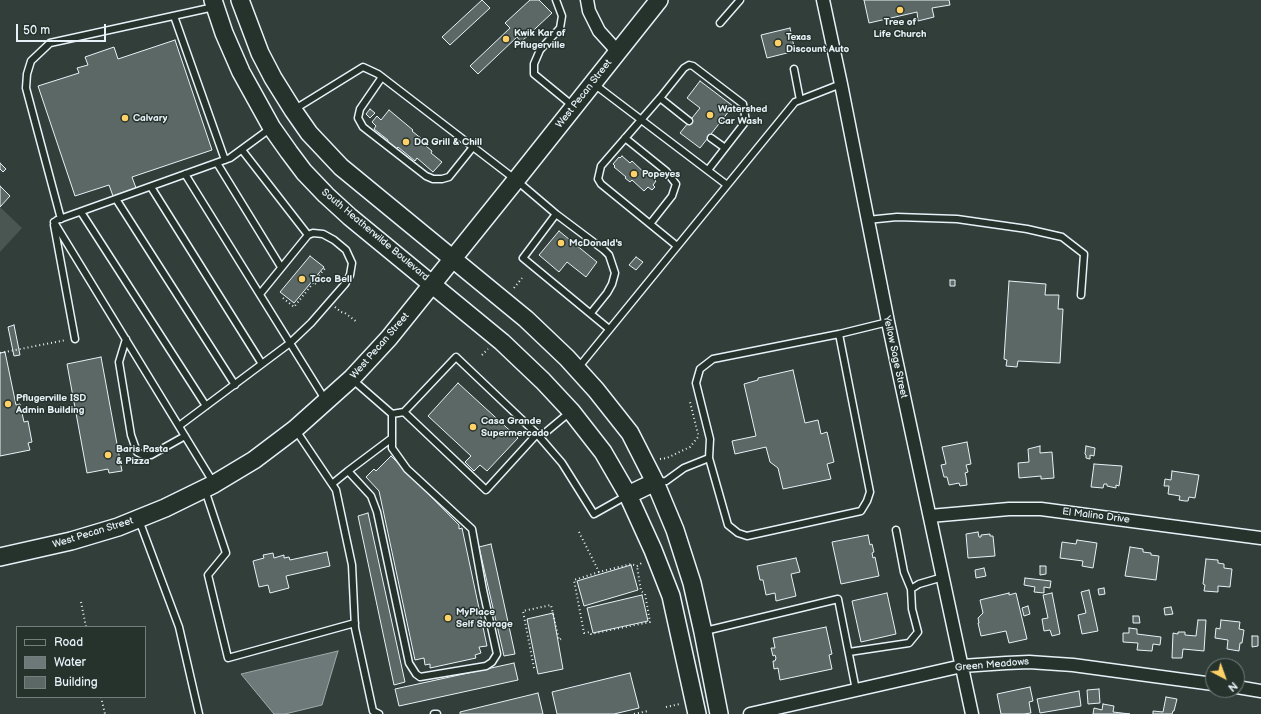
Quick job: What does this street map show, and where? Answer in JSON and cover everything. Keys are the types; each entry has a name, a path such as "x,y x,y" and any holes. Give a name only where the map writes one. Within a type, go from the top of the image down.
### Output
{"main road":[{"path":"240,0 260,52 273,78 309,132 341,166 526,319 577,368 630,433 655,482 675,530 692,583 719,714"},
{"name":"West Pecan Street","path":"0,557 71,541 118,527 165,508 209,486 254,460 296,429 352,378 389,338 659,0"},
{"name":"South Heatherwilde Boulevard","path":"214,4 224,33 241,72 272,128 304,172 350,217 502,342 543,381 571,411 603,452 628,495 653,550 671,596 698,714"},
{"path":"272,128 293,110"},
{"path":"628,495 655,482"}],"street":[{"path":"587,0 589,11 599,31 618,52"},
{"name":"Yellow Sage Street","path":"823,0 888,322 972,714"},
{"name":"El Malino Drive","path":"930,516 1009,509 1041,509 1261,538"},
{"name":"Green Meadows","path":"750,714 962,666 1030,662 1073,665 1205,683"},
{"path":"1245,688 1261,691"}],"lane":[{"path":"556,0 562,16 560,28 540,50 534,64 534,74 574,107"},
{"path":"720,23 740,0"},
{"path":"61,219 26,88 27,74 31,61 50,43 174,16 214,4"},
{"path":"174,16 225,160"},
{"path":"677,246 601,184 598,179 601,166 684,68 689,65 693,66 743,104 746,121 708,170"},
{"path":"293,110 363,67 378,74 516,180 556,214 609,255 615,273 612,284 607,294 590,312"},
{"path":"794,69 800,100"},
{"path":"382,77 360,109 358,118 363,127 426,176 433,179 449,177 473,147"},
{"path":"593,83 727,185"},
{"path":"577,368 795,102 841,84"},
{"path":"660,98 690,121"},
{"path":"54,222 230,158 272,128"},
{"path":"624,138 666,171 676,184 672,196 650,224"},
{"path":"711,138 725,148"},
{"path":"242,150 308,235"},
{"path":"217,163 281,267"},
{"path":"185,174 327,402"},
{"path":"151,187 262,364"},
{"path":"116,199 235,384"},
{"path":"81,212 206,406"},
{"path":"556,214 523,258 609,329"},
{"path":"867,220 897,217 957,219 1027,229 1062,237 1084,254 1081,295"},
{"path":"54,222 75,339"},
{"path":"54,222 185,436 209,486 226,552 208,575 228,658 355,623"},
{"path":"179,426 290,343 311,323 345,284 350,275 352,263 346,250 334,240 323,234 308,235 260,294"},
{"path":"839,334 870,492 867,501 861,511 747,536 738,533 728,525 709,458 710,439 696,382 700,369 713,358 839,334 888,322"},
{"path":"126,339 119,362 131,434 136,452 151,456 185,436"},
{"path":"392,414 404,412 456,357 538,436 562,463 594,514 628,495"},
{"path":"348,471 370,496 377,512 409,663 416,674 420,677 486,666 492,662 497,654 472,529 407,469 392,448 392,414 352,378"},
{"path":"404,412 486,490 538,436 571,411"},
{"path":"296,429 336,490 352,565 355,623 373,711 379,714"},
{"path":"332,484 392,438"},
{"path":"655,482 666,480 684,468 709,458"},
{"path":"139,519 179,627 199,714"},
{"path":"849,652 909,643 918,632 912,609 912,589 904,572 896,530"},
{"path":"912,589 919,584 943,578"},
{"path":"703,632 838,599 856,690"}],"path":[{"path":"283,298 294,307 316,284 326,267"},
{"path":"514,288 522,278"},
{"path":"334,305 341,312 345,313 357,322"},
{"path":"0,353 75,339"},
{"path":"482,355 489,347"},
{"path":"654,460 667,458 690,447 695,442 698,434 690,401"},
{"path":"579,532 599,572"},
{"path":"637,566 641,590 645,594 650,622 591,634 590,632 584,633 574,580 631,564 637,566 646,561"},
{"path":"81,602 86,626"},
{"path":"534,668 523,611 551,605 559,640 561,639"},
{"path":"102,698 105,714"},
{"path":"666,707 684,704"},
{"path":"634,714 648,711"}],"shaded area":[{"path":"0,207 22,228 0,252"}],"water":[{"path":"338,651 322,705 285,714 274,714 241,674"}],"building":[{"path":"482,0 490,8 450,45 442,37"},
{"name":"Kwik Kar of Pflugerville","path":"530,0 539,0 552,13 521,42 517,37 478,74 470,66 510,28 505,23"},
{"name":"Tree of Life Church","path":"864,0 949,0 950,5 932,8 934,17 918,21 917,12 869,23"},
{"name":"Texas Discount Auto","path":"790,28 795,51 767,58 761,35"},
{"name":"Calvary","path":"175,40 212,150 132,177 136,188 113,196 109,185 75,196 38,86 79,73 77,68 88,65 85,57 114,47 118,59"},
{"name":"Watershed Car Wash","path":"700,81 733,106 700,148 680,133 700,108 687,98"},
{"path":"370,109 375,113 370,118 366,114"},
{"name":"DQ Grill & Chill","path":"389,110 428,144 426,146 432,151 431,153 442,162 433,172 417,158 415,161 398,147 396,150 387,143 388,140 374,129 376,126 372,122 377,116 381,120"},
{"name":"Popeyes","path":"622,156 630,163 632,161 650,178 652,177 656,181 653,185 655,187 652,190 648,187 644,191 632,180 630,182 625,178 626,177 614,167 615,166 613,164 619,157 620,158"},
{"path":"0,163 6,169 3,172 0,169"},
{"path":"0,186 10,196 0,207"},
{"name":"McDonald's","path":"559,231 597,262 586,277 567,262 559,272 539,255"},
{"name":"Taco Bell","path":"310,256 324,267 294,303 280,292"},
{"path":"636,257 643,262 636,270 629,265"},
{"path":"950,280 955,280 955,286 950,286"},
{"path":"1009,281 1046,284 1045,295 1059,295 1058,309 1063,309 1060,363 1018,361 1017,367 1006,366 1007,360 1004,359"},
{"path":"14,325 20,355 14,356 8,327"},
{"name":"Pflugerville ISD Admin Building","path":"5,352 16,405 20,404 24,422 28,421 32,442 28,443 30,450 0,456 0,353"},
{"path":"101,357 122,471 109,473 108,469 87,473 67,364"},
{"path":"793,370 805,423 818,420 821,434 827,432 834,462 827,464 831,479 783,489 778,468 770,462 766,447 735,454 732,441 756,436 744,384 758,380 758,378"},
{"name":"Casa Grande Supermercado","path":"458,383 518,438 487,471 480,465 474,471 465,462 471,456 428,416"},
{"path":"967,442 971,464 966,465 968,472 965,473 967,485 960,486 959,483 949,485 947,477 944,477 941,465 946,464 942,447"},
{"path":"1040,446 1040,453 1052,452 1054,478 1041,479 1041,476 1019,478 1018,463 1029,462 1028,449"},
{"path":"1086,446 1095,448 1094,456 1090,455 1090,459 1086,458"},
{"path":"391,456 459,525 459,529 462,528 487,646 479,647 481,653 475,655 476,658 430,668 430,664 425,665 424,658 415,660 379,491 366,477 374,469 376,471"},
{"path":"1094,464 1122,466 1119,486 1116,485 1116,488 1104,484 1103,488 1091,487"},
{"path":"1172,471 1199,475 1195,498 1189,497 1188,501 1185,501 1179,500 1180,496 1168,494 1169,486 1164,486 1165,479 1171,480"},
{"path":"368,513 405,682 394,685 358,516"},
{"path":"978,532 979,537 981,537 981,535 990,534 990,536 993,536 995,556 968,558 966,534"},
{"path":"868,535 870,545 872,544 874,552 872,553 873,558 875,557 879,576 841,584 832,542"},
{"path":"1077,540 1097,543 1093,568 1082,566 1083,561 1060,558 1062,542 1076,544"},
{"path":"491,544 515,654 504,656 479,547"},
{"path":"1130,547 1143,549 1143,552 1159,556 1156,580 1125,576"},
{"path":"327,552 330,566 286,576 289,588 270,593 268,585 259,587 253,561 264,558 263,555 273,553 274,558 284,555 284,558 289,557 290,560"},
{"path":"796,558 800,572 791,574 796,596 776,601 775,593 766,595 763,580 760,580 757,566"},
{"path":"1206,559 1218,560 1218,563 1224,564 1224,568 1232,569 1230,587 1218,586 1218,592 1204,591 1205,585 1203,584"},
{"path":"631,565 638,590 584,606 577,581"},
{"path":"1040,566 1046,566 1046,574 1040,575"},
{"path":"984,568 986,576 976,578 975,570"},
{"path":"1025,578 1051,581 1050,588 1044,587 1044,593 1034,592 1035,587 1024,585"},
{"path":"1104,588 1105,594 1099,595 1098,589"},
{"path":"1089,590 1098,631 1082,634 1078,615 1086,613 1081,592"},
{"path":"887,593 896,634 861,642 852,601"},
{"path":"1009,593 1009,595 1016,593 1027,639 1009,643 1006,631 981,636 978,618 983,613 980,600"},
{"path":"1052,593 1060,634 1052,636 1050,630 1044,631 1042,619 1048,618 1043,595"},
{"path":"642,595 648,621 593,633 587,608"},
{"path":"1028,606 1030,614 1024,616 1022,608"},
{"path":"1171,607 1173,614 1165,615 1164,608"},
{"path":"553,613 563,669 538,674 527,619"},
{"path":"1133,616 1139,616 1140,623 1133,623"},
{"path":"1198,620 1206,620 1204,651 1183,649 1182,658 1172,658 1173,633 1178,634 1178,632 1185,632 1185,635 1196,636"},
{"path":"1221,620 1240,622 1239,629 1244,630 1239,651 1227,649 1228,640 1215,638 1216,628 1220,629"},
{"path":"826,627 832,654 829,655 832,669 780,680 778,668 774,669 773,661 775,661 776,658 775,655 773,656 771,648 775,648 773,638"},
{"path":"1129,628 1137,629 1137,634 1161,637 1160,645 1153,644 1152,651 1137,650 1138,643 1123,642 1123,633 1129,633"},
{"path":"1252,636 1258,636 1258,646 1252,647"},
{"path":"514,663 518,680 399,706 395,689"},
{"path":"630,673 639,708 614,714 557,714 552,692"},
{"path":"1030,687 1033,701 1029,702 1031,713 1001,714 997,694"},
{"path":"1099,689 1100,703 1088,704 1087,690"},
{"path":"1079,691 1081,706 1040,713 1037,699"},
{"path":"538,693 543,714 460,714 460,712"},
{"path":"1166,697 1177,699 1172,714 1153,714 1153,711 1163,712"},
{"path":"1103,704 1114,706 1113,712 1130,714 1093,714 1094,708 1102,710"}],"place":[{"name":"Tree of Life Church","path":"900,10"},
{"name":"Kwik Kar of Pflugerville","path":"506,39"},
{"name":"Texas Discount Auto","path":"778,43"},
{"name":"Watershed Car Wash","path":"710,115"},
{"name":"Calvary","path":"125,118"},
{"name":"DQ Grill & Chill","path":"406,142"},
{"name":"Popeyes","path":"634,174"},
{"name":"McDonald's","path":"561,243"},
{"name":"Taco Bell","path":"302,279"},
{"name":"Pflugerville ISD Admin Building","path":"8,404"},
{"name":"Casa Grande Supermercado","path":"473,427"},
{"name":"Baris Pasta & Pizza","path":"108,455"},
{"name":"MyPlace Self Storage","path":"448,618"}]}
